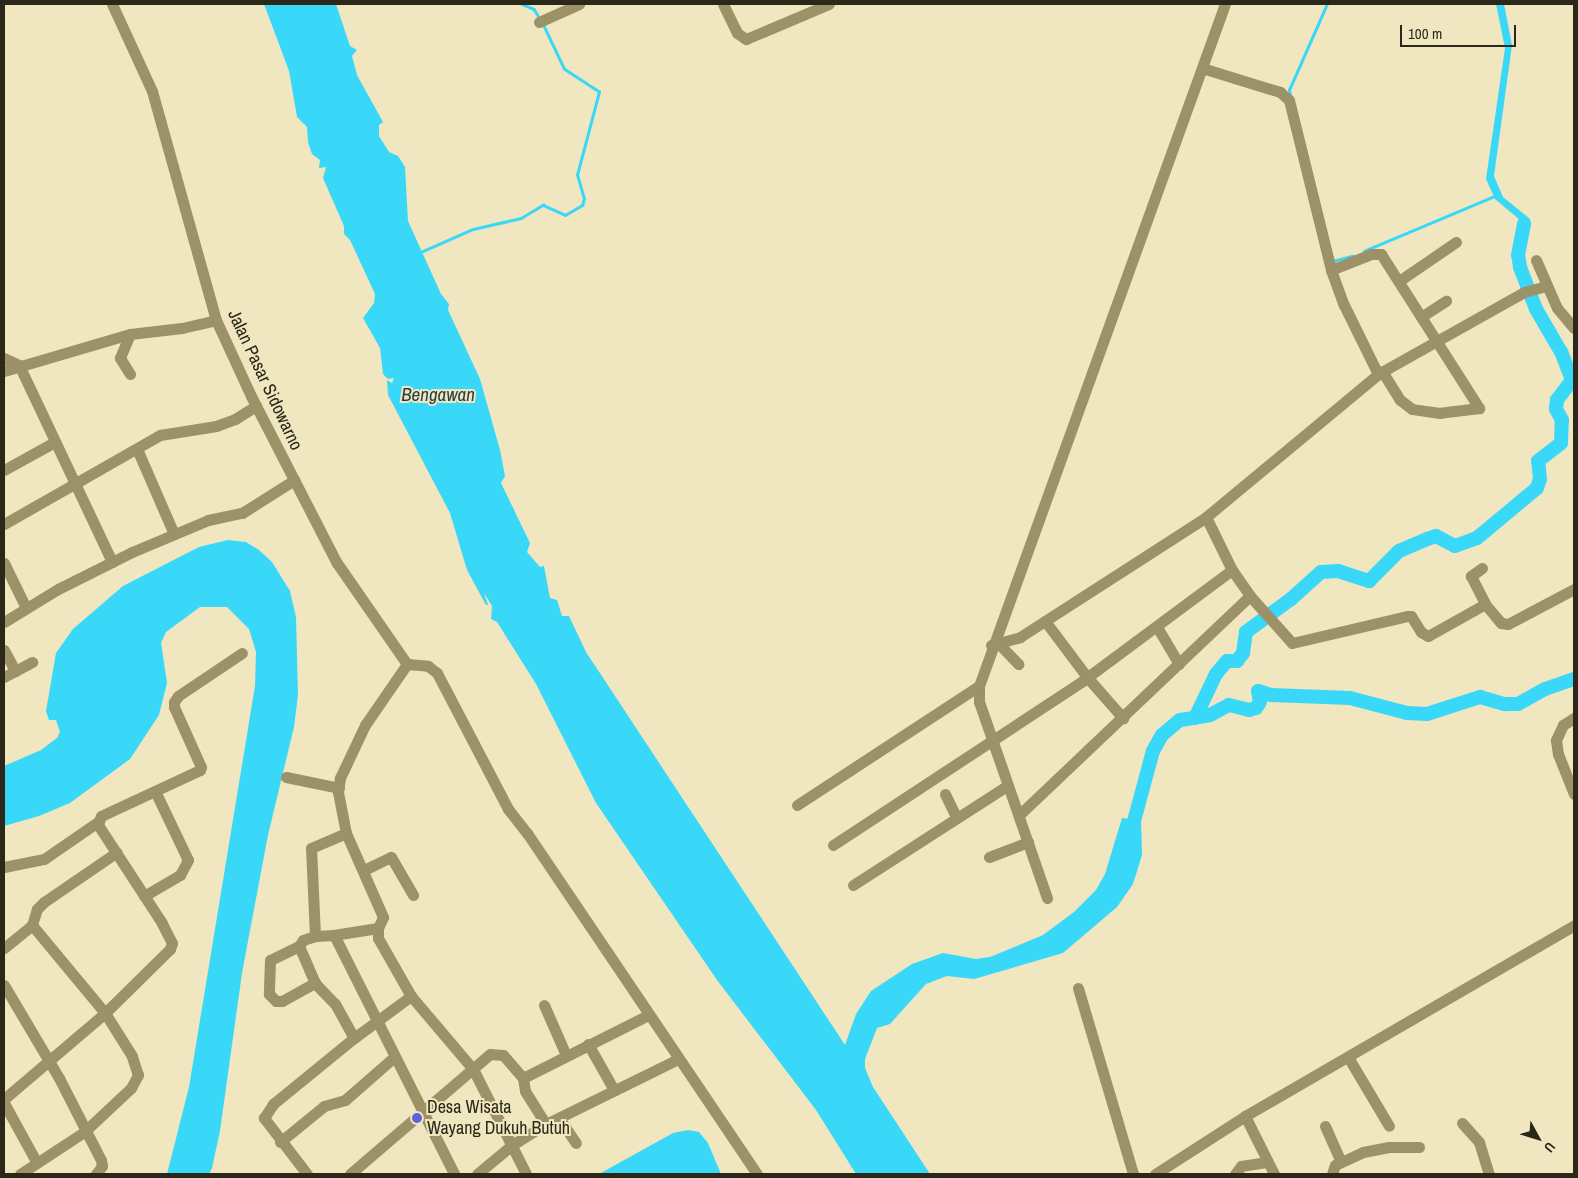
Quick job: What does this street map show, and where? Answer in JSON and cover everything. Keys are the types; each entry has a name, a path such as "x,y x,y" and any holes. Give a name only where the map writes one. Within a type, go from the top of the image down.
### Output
{"street":[{"name":"Jalan Pasar Sidowarno","path":"112,4 152,91 216,320 256,406 337,563 406,664"},
{"path":"539,22 579,4"},
{"path":"722,4 737,33 746,39 829,4"},
{"path":"1047,898 979,702 979,686 1226,4"},
{"path":"1202,68 1280,92 1289,100 1333,269 1344,305 1380,372 1400,400 1412,409 1440,413 1479,408 1381,254 1371,254 1333,269"},
{"path":"1399,281 1456,242"},
{"path":"1536,260 1544,287 1557,308 1574,328"},
{"path":"995,645 1045,621 1206,517 1380,372 1524,292 1544,287"},
{"path":"1421,317 1446,301"},
{"path":"4,371 19,365 130,334 182,328 216,320"},
{"path":"130,334 120,358 130,374"},
{"path":"4,358 19,365 53,443 112,562"},
{"path":"4,524 74,486 160,435 216,426 235,420 256,406"},
{"path":"4,470 53,443"},
{"path":"137,449 174,534"},
{"path":"4,622 26,608 112,562 208,520 242,513 294,480"},
{"path":"1206,517 1232,570 1250,596 1284,637 1296,643 1407,616 1411,616 1421,632 1428,636 1485,604"},
{"path":"4,563 26,608"},
{"path":"1482,568 1472,576 1485,604 1501,623 1508,624 1574,589"},
{"path":"833,845 993,741 1087,677 1232,570"},
{"path":"1019,815 1250,596"},
{"path":"1045,621 1087,677 1123,718"},
{"path":"1157,627 1179,664"},
{"path":"995,645 1018,664"},
{"path":"4,650 15,671"},
{"path":"4,867 44,860 98,821 101,816 196,773 201,766 174,707 178,696 242,653"},
{"path":"4,677 32,662"},
{"path":"526,1174 472,1069 411,996 378,938 378,928 384,917 382,910 346,833 339,788 340,778 357,739 406,664 428,666 436,673 508,809 527,833 757,1174"},
{"path":"797,804 979,686"},
{"path":"1574,718 1563,725 1556,740 1558,754 1574,794"},
{"path":"286,777 339,788"},
{"path":"853,886 956,817 1008,785"},
{"path":"144,896 180,875 188,860 155,790"},
{"path":"945,794 956,817"},
{"path":"4,1099 105,1013 172,945 117,852 98,825 98,821"},
{"path":"314,936 311,848 346,833"},
{"path":"989,857 1028,842"},
{"path":"4,948 32,925 37,910 44,902 117,852"},
{"path":"364,870 391,857 413,896"},
{"path":"20,1174 84,1132 131,1088 138,1075 132,1056 105,1013 32,925"},
{"path":"1155,1174 1245,1116 1574,925"},
{"path":"314,983 282,1001 276,1001 269,994 270,960 299,946 303,940 314,936 378,928"},
{"path":"334,935 393,1058 454,1174"},
{"path":"299,946 314,983 335,1004 354,1038"},
{"path":"1078,988 1133,1174"},
{"path":"5,990 49,1061 84,1132 101,1160 102,1166 96,1174"},
{"path":"307,1174 266,1124 266,1110 375,1020 411,996"},
{"path":"544,1005 566,1055"},
{"path":"523,1078 648,1015"},
{"path":"588,1044 614,1090"},
{"path":"350,1174 490,1054 498,1052 510,1059 523,1078 525,1091 546,1124"},
{"path":"1348,1057 1389,1126"},
{"path":"280,1142 324,1106 344,1100 393,1058"},
{"path":"476,1174 512,1145 546,1124 678,1059"},
{"path":"4,1103 37,1163"},
{"path":"1245,1116 1266,1162 1274,1174"},
{"path":"559,1118 576,1144"},
{"path":"1462,1123 1479,1142 1489,1174"},
{"path":"1325,1126 1341,1162"},
{"path":"1332,1174 1332,1167 1341,1162 1388,1146 1419,1147"},
{"path":"1235,1174 1241,1166 1266,1162"}],"water":[{"name":"Bengawan","path":"264,4 336,4 350,46 357,50 352,56 357,75 383,122 379,125 379,136 389,152 398,156 405,167 408,221 441,294 449,304 448,310 480,379 500,450 505,476 501,483 530,543 527,552 540,567 544,566 550,598 557,600 562,616 569,616 586,652 845,1045 856,1014 871,991 912,964 943,953 976,959 990,957 1043,935 1074,912 1096,890 1105,874 1122,818 1141,820 1142,855 1133,884 1117,907 1063,953 974,979 947,976 926,984 890,1024 877,1028 865,1059 865,1068 873,1087 930,1174 856,1174 816,1110 717,980 596,803 536,684 497,622 491,619 492,606 484,593 488,605 486,605 467,570 450,513 388,395 387,380 392,383 394,378 388,379 383,374 380,348 363,318 374,303 375,294 350,240 344,234 344,226 323,178 326,167 319,168 320,160 312,154 308,142 307,127 297,117 289,71"},
{"path":"1496,4 1504,4 1512,45 1494,176 1503,197 1530,219 1526,244 1518,242 1520,220 1495,199 1486,179 1505,48"},
{"path":"228,540 246,542 259,550 272,562 290,591 296,617 298,695 294,727 268,835 242,973 220,1131 212,1168 209,1174 167,1174 189,1087 255,686 256,652 249,629 227,607 200,607 166,632 161,643 167,683 159,715 130,759 70,803 39,816 4,826 4,766 41,750 57,738 60,732 56,720 49,720 46,711 56,653 73,629 123,586 199,547"},
{"path":"688,1130 699,1132 708,1143 721,1174 599,1174 673,1133"}],"waterway":[{"path":"522,4 534,9 539,17"},
{"path":"1290,95 1289,90 1327,4"},
{"path":"421,252 473,229 521,218 543,205 565,215 582,205 584,199 577,175 599,92 564,69 543,25"},
{"path":"1364,251 1497,195"},
{"path":"1195,718 1216,674 1227,661 1237,661 1243,653 1246,632 1291,599 1321,572 1338,571 1369,581 1399,551 1427,539 1436,536 1455,546 1477,538 1537,488 1540,479 1538,461 1561,443 1562,420 1556,409 1557,400 1572,380 1561,352 1536,309 1520,267 1518,255 1524,224"},
{"path":"1333,261 1352,256"},
{"path":"1130,836 1153,751 1162,735 1180,720 1210,715 1229,705 1249,710 1256,708 1260,702 1258,691 1271,695 1350,698 1407,713 1427,714 1480,697 1505,704 1518,704 1545,689 1574,679"}],"place":[{"name":"Desa Wisata Wayang Dukuh Butuh","path":"417,1118"}]}
